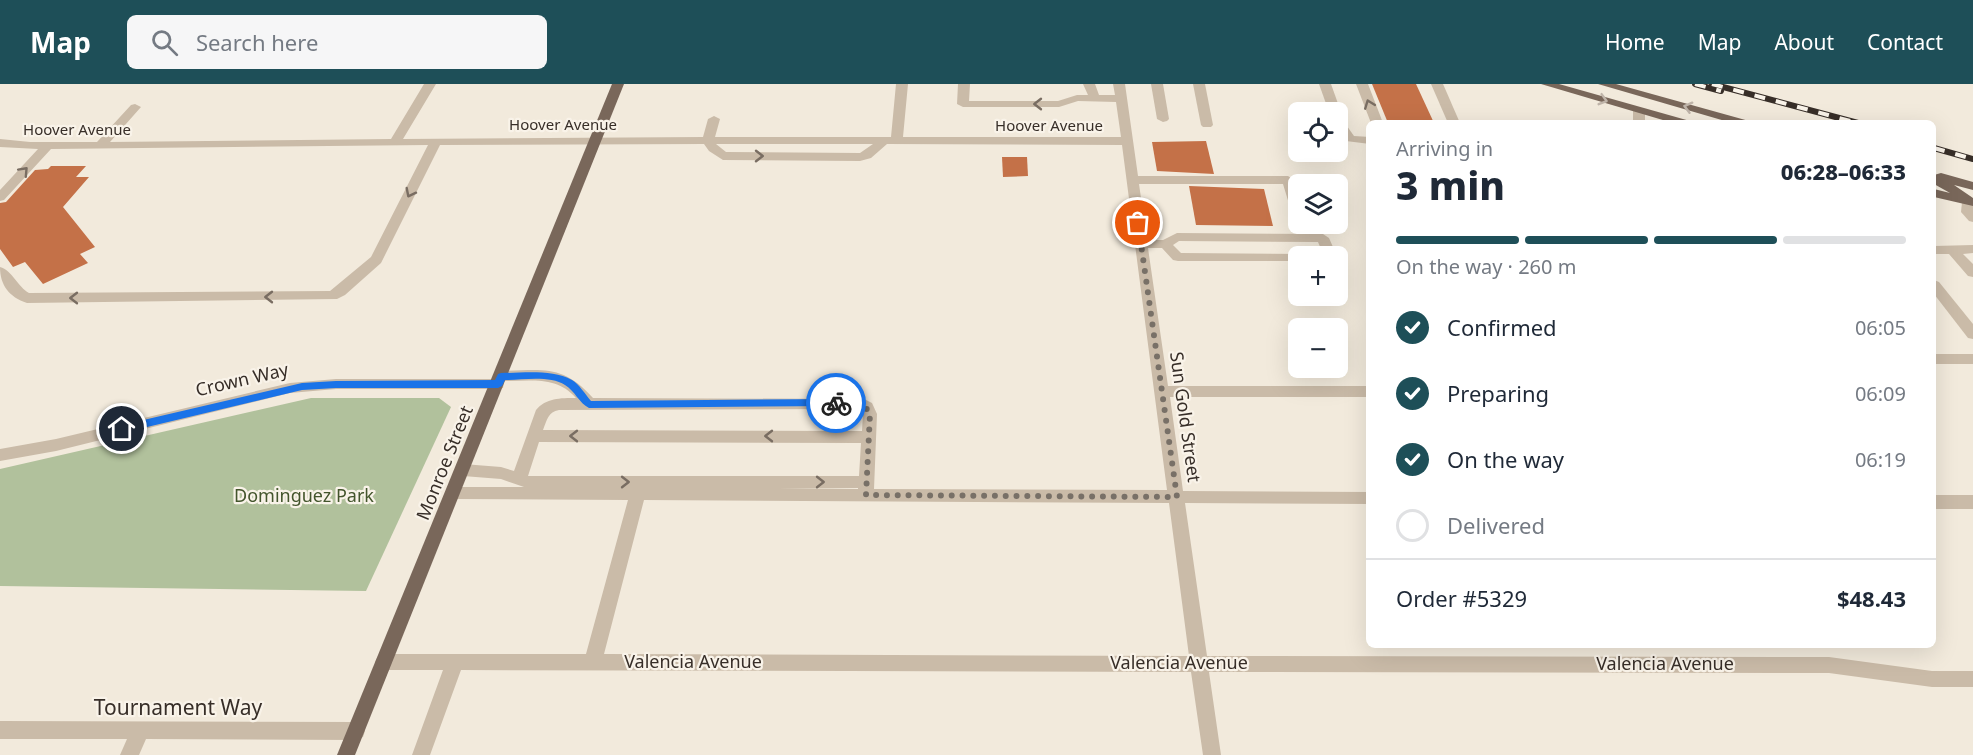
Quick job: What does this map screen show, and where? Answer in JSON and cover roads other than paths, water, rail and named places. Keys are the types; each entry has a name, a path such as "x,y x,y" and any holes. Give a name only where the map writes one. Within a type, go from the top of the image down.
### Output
{"main road":[{"name":"Monroe Street","path":"346,755 500,380 618,84"},
{"path":"1547,84 1675,120"},
{"path":"1604,84 1734,120"},
{"path":"1936,177 1973,186"},
{"path":"1936,178 1971,202"},
{"path":"1936,193 1971,202"}],"street":[{"path":"395,141 430,84"},
{"path":"714,119 708,140 713,148 723,156 849,157 867,154 891,140 902,84"},
{"path":"964,84 963,104 1059,104 1077,98 1095,98 1120,91"},
{"path":"1089,84 1095,98"},
{"path":"1157,84 1163,119"},
{"path":"1199,84 1207,124"},
{"path":"1324,84 1331,102"},
{"path":"1362,84 1376,120"},
{"path":"1437,84 1453,120"},
{"name":"Sun Gold Street","path":"1120,91 1212,755"},
{"path":"101,145 135,107"},
{"path":"1638,120 1640,110"},
{"path":"1348,137 1366,141"},
{"name":"Hoover Avenue","path":"0,143 48,146 395,141 708,140"},
{"name":"Hoover Avenue","path":"891,140 1126,141"},
{"path":"0,271 16,292 27,298 332,296 376,260 436,141"},
{"path":"0,197 48,146"},
{"path":"1132,180 1288,180"},
{"path":"1971,202 1968,212 1973,218"},
{"path":"1141,244 1165,244 1177,237 1323,238 1326,246"},
{"path":"1281,238 1288,250"},
{"path":"1165,244 1178,257 1288,257"},
{"path":"1936,250 1973,249"},
{"path":"1953,250 1973,273"},
{"path":"1938,296 1973,334"},
{"path":"1936,359 1973,359"},
{"name":"Crown Way","path":"0,455 56,445 298,387 500,380 546,376 569,383 589,404"},
{"path":"1162,391 1366,392"},
{"path":"519,479 541,414 547,407 559,404 859,403 867,407 870,414 866,488"},
{"path":"534,436 869,437"},
{"path":"463,470 501,473 528,482 866,488 1177,497 1366,498"},
{"path":"454,493 638,494 866,488"},
{"path":"594,662 638,494"},
{"path":"1936,502 1973,502"},
{"name":"Valencia Avenue","path":"384,662 1829,665 1932,679 1973,679"},
{"path":"421,755 455,662"},
{"name":"Tournament Way","path":"0,730 356,731"},
{"path":"129,755 141,730"}],"railway":[{"path":"1695,84 1721,91"},
{"path":"1712,84 1847,120"},
{"path":"1936,149 1973,159"}],"park label":[{"name":"Dominguez Park","path":"304,496"}]}
